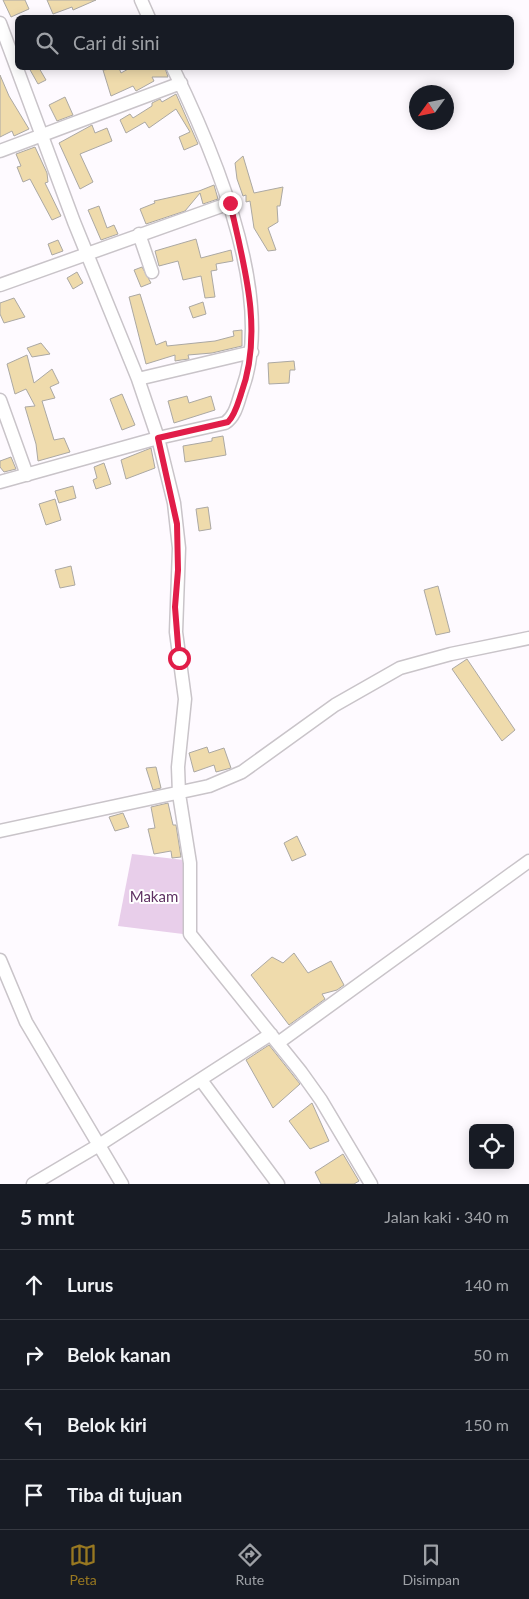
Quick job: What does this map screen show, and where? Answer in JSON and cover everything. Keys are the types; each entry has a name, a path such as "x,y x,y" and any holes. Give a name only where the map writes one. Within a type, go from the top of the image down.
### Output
{"street":[{"path":"141,0 148,15"},
{"path":"0,23 15,64"},
{"path":"17,70 87,255 138,380 158,438 177,524 176,632 185,699 178,753 179,794 190,863 190,934 321,1100 369,1183"},
{"path":"0,482 158,438 225,423 230,419 246,380 252,352 246,275 230,203 174,70"},
{"path":"0,151 181,83"},
{"path":"0,285 230,203"},
{"path":"139,234 152,272"},
{"path":"138,380 252,352"},
{"path":"0,400 27,475"},
{"path":"0,831 179,794 209,786 242,772 335,705 400,668 529,638"},
{"path":"33,1184 99,1145 201,1080 274,1039 529,861"},
{"path":"0,960 26,1022 122,1184"},
{"path":"201,1080 278,1184"}],"green space":[{"name":"Makam","path":"132,854 184,860 183,934 118,926"}],"building":[{"path":"3,0 25,0 29,9 11,17"},
{"path":"47,0 96,0 73,10 72,7 53,14"},
{"path":"30,70 40,70 46,80 38,84"},
{"path":"103,70 120,70 121,73 126,70 166,70 168,77 152,77 154,81 136,91 133,86 111,96"},
{"path":"0,75 9,96 29,129 14,136 12,131 0,137"},
{"path":"176,94 198,144 184,150 179,137 190,132 176,109 149,128 145,122 126,133 120,120 130,114 133,118 152,106 152,103 160,99 162,102"},
{"path":"65,97 73,115 57,121 49,105"},
{"path":"92,125 95,133 107,128 112,141 80,154 93,182 80,189 59,143"},
{"path":"35,147 47,173 48,182 45,183 61,216 52,220 30,179 23,182 17,167 21,166 16,154"},
{"path":"243,156 254,193 283,187 280,206 277,206 278,222 268,228 276,250 268,251 254,228 250,201 246,202 246,195 243,196 237,179 235,163"},
{"path":"214,185 218,199 203,204 200,193 185,211 146,224 140,209 155,203 154,201 199,191"},
{"path":"99,206 107,228 114,225 118,234 101,240 88,210"},
{"path":"196,239 201,258 231,250 233,261 216,264 217,270 211,271 215,297 205,298 201,276 183,280 178,261 159,266 155,251"},
{"path":"58,240 63,251 52,255 48,244"},
{"path":"142,267 151,283 141,287 134,270"},
{"path":"77,272 83,283 73,289 67,278"},
{"path":"140,294 156,345 166,341 167,346 215,341 234,336 233,331 242,330 242,346 212,353 188,355 189,359 175,361 175,355 146,364 129,297"},
{"path":"14,298 25,317 4,323 0,314 0,303"},
{"path":"203,302 206,314 193,318 189,307"},
{"path":"41,343 50,354 32,357 27,348"},
{"path":"27,355 34,383 52,369 59,383 50,387 55,398 42,401 54,440 64,438 70,452 38,461 36,444 25,407 35,406 26,389 15,394 7,364"},
{"path":"294,361 295,370 290,370 289,383 269,384 268,363"},
{"path":"122,394 135,425 122,430 110,399"},
{"path":"187,396 189,403 211,396 215,410 174,423 168,401"},
{"path":"223,436 226,455 185,462 183,446 212,441 212,438"},
{"path":"151,448 155,468 126,479 121,460"},
{"path":"11,457 16,469 4,472 0,467 0,461"},
{"path":"104,463 111,484 96,489 93,480 97,478 94,467"},
{"path":"73,486 76,498 59,503 55,491"},
{"path":"55,499 61,520 46,525 39,504"},
{"path":"208,507 211,529 199,531 196,509"},
{"path":"71,566 75,585 60,588 55,570"},
{"path":"438,586 450,632 436,635 424,590"},
{"path":"467,659 515,730 502,741 452,669"},
{"path":"207,747 209,753 224,748 231,768 216,772 214,765 194,772 189,753"},
{"path":"156,767 161,788 153,790 146,768"},
{"path":"168,803 173,825 176,825 181,857 172,858 171,851 154,854 148,829 155,828 151,807"},
{"path":"123,813 129,827 115,831 109,817"},
{"path":"297,836 306,855 292,861 284,843"},
{"path":"294,953 308,973 331,961 344,985 337,990 322,994 325,999 289,1025 251,975 272,957 283,963"},
{"path":"269,1045 300,1084 273,1108 246,1060"},
{"path":"312,1103 329,1141 310,1149 289,1121"},
{"path":"343,1154 359,1181 354,1184 321,1184 315,1172"}],"route":[{"path":"179,658 175,607 179,548 177,524 174,503 158,438 228,422 233,415 246,380 252,352 252,321 246,275 230,203"}]}
